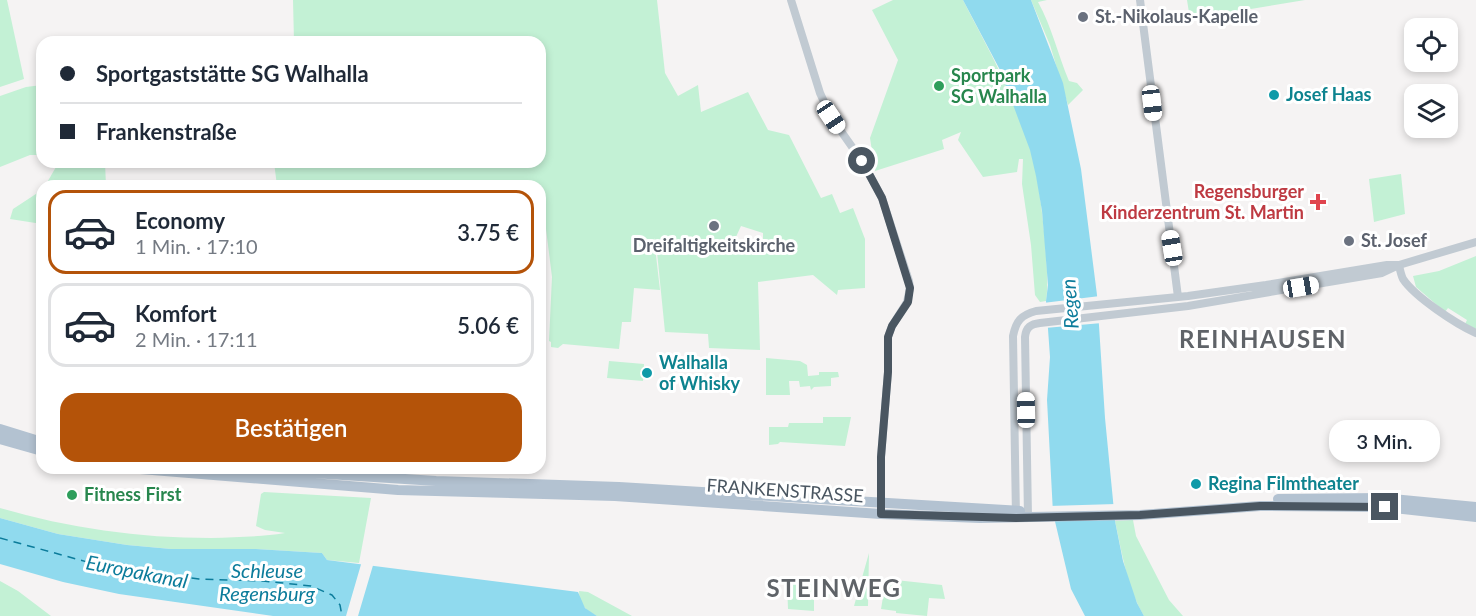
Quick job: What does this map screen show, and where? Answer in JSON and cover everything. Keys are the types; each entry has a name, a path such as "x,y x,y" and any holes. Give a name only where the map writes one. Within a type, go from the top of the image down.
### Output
{"main road":[{"path":"0,429 36,440"},
{"path":"0,439 36,449"},
{"name":"FRANKENSTRASSE","path":"202,474 398,490 615,496 1016,514 1139,512 1260,506 1405,508 1476,517"},
{"name":"FRANKENSTRASSE","path":"328,474 436,481 619,487 881,509"},
{"name":"FRANKENSTRASSE","path":"1139,512 1271,500 1352,498 1406,500 1476,507"}],"street":[{"path":"791,0 825,106 862,161 882,198 909,281 910,296 888,337 881,457 881,509"},
{"path":"1140,0 1178,297"},
{"path":"1033,514 1026,330 1030,326 1188,306 1388,272 1399,265 1476,242"},
{"path":"1016,514 1014,330 1021,317 1039,311 1178,297 1266,285 1387,264 1399,265"},
{"path":"1399,265 1403,278 1430,304 1476,333"}],"green space":[{"path":"0,0 7,0 24,79 0,87"},
{"path":"293,0 657,0 665,73 678,96 698,85 701,112 748,92 768,130 789,135 821,198 832,194 840,213 853,208 865,239 865,288 838,290 837,295 813,275 758,282 760,350 709,348 708,334 665,332 654,238 660,290 634,288 631,322 622,322 619,349 563,344 558,348 551,347 549,341 552,277 546,229 546,180 276,180 275,168 546,168 546,36 294,36","holes":["741,226 763,233 763,244 758,251 724,244 727,236 735,239"]},
{"name":"Sportpark SG Walhalla","path":"893,0 963,0 992,55 1018,112 1034,162 1045,241 1046,301 1040,302 1035,295 1031,245 1022,184 1023,159 1019,159 1017,172 983,177 958,140 961,132 942,140 944,149 875,171 870,138 898,60 872,10"},
{"path":"1031,0 1047,0 1038,2 1069,81 1077,83 1083,90 1068,105 1050,45"},
{"path":"1187,0 1305,0 1190,19"},
{"path":"36,86 36,155 30,155 0,167 0,96"},
{"path":"55,168 105,168 106,180 48,180"},
{"path":"1401,174 1405,214 1374,222 1369,179"},
{"path":"36,194 36,223 10,219 13,209"},
{"path":"1476,256 1476,329 1465,324 1467,320 1448,308 1445,312 1416,287 1413,276 1439,271"},
{"path":"766,358 800,361 807,365 808,376 819,375 819,372 838,372 839,377 831,378 831,386 814,387 811,390 810,386 800,387 799,381 789,381 790,395 766,395"},
{"path":"609,361 644,364 643,381 607,378"},
{"path":"823,417 851,417 845,446 780,442 769,445 769,427 788,427 789,423 823,423"},
{"path":"264,492 371,498 359,563 327,560 322,553 256,549 171,549 127,545 58,534 0,518 0,508 78,526 130,534 184,538 285,533 256,526 261,494"},
{"path":"1133,520 1136,536 1169,600 1183,616 1144,616 1138,605 1126,570 1115,521"},
{"path":"869,553 868,606 854,606"},
{"path":"886,579 942,585 945,599 929,598 927,616 881,609"},
{"path":"0,581 18,591 51,616 0,616"},
{"path":"830,582 829,598 814,598 814,611 788,609 787,583"},
{"path":"579,591 588,592 632,616 597,616 584,606 580,600"}],"water":[{"name":"Regen","path":"963,0 1031,0 1063,83 1081,169 1097,295 1115,521 1123,561 1137,603 1144,616 1085,616 1071,589 1053,513 1047,400 1050,357 1046,301 1048,285 1042,211 1036,176 1030,150 1000,70"},
{"name":"Schleuse Regensburg","path":"0,518 58,534 127,545 171,549 256,549 322,553 327,560 578,592 585,608 597,616 273,616 119,594 63,582 0,564"}],"pier":[{"path":"1100,296 1102,323 1045,328 1043,303"},
{"path":"1116,504 1117,519 1050,513 1049,506"},
{"path":"362,561 374,562 358,616 346,616"}],"ferry route":[{"path":"0,538 91,563 199,579 263,581 311,586 332,595 340,605 342,616"}],"place":[{"name":"St.-Nikolaus-Kapelle","path":"1083,17"},
{"name":"Sportpark SG Walhalla","path":"939,86"},
{"name":"Josef Haas","path":"1274,95"},
{"name":"Regensburger Kinderzentrum St. Martin","path":"1318,202"},
{"name":"Dreifaltigkeitskirche","path":"714,226"},
{"name":"St. Josef","path":"1349,241"},
{"name":"Walhalla of Whisky","path":"647,373"},
{"name":"Regina Filmtheater","path":"1196,484"},
{"name":"Fitness First","path":"72,495"}],"district":[{"name":"REINHAUSEN","path":"1263,340"},
{"name":"STEINWEG","path":"834,589"}],"route":[{"path":"862,161 882,198 910,288 908,302 892,326 888,337 888,372 881,457 881,514 1016,518 1140,515 1260,506 1385,507"}],"water label":[{"name":"Europakanal","path":"137,572"}]}
